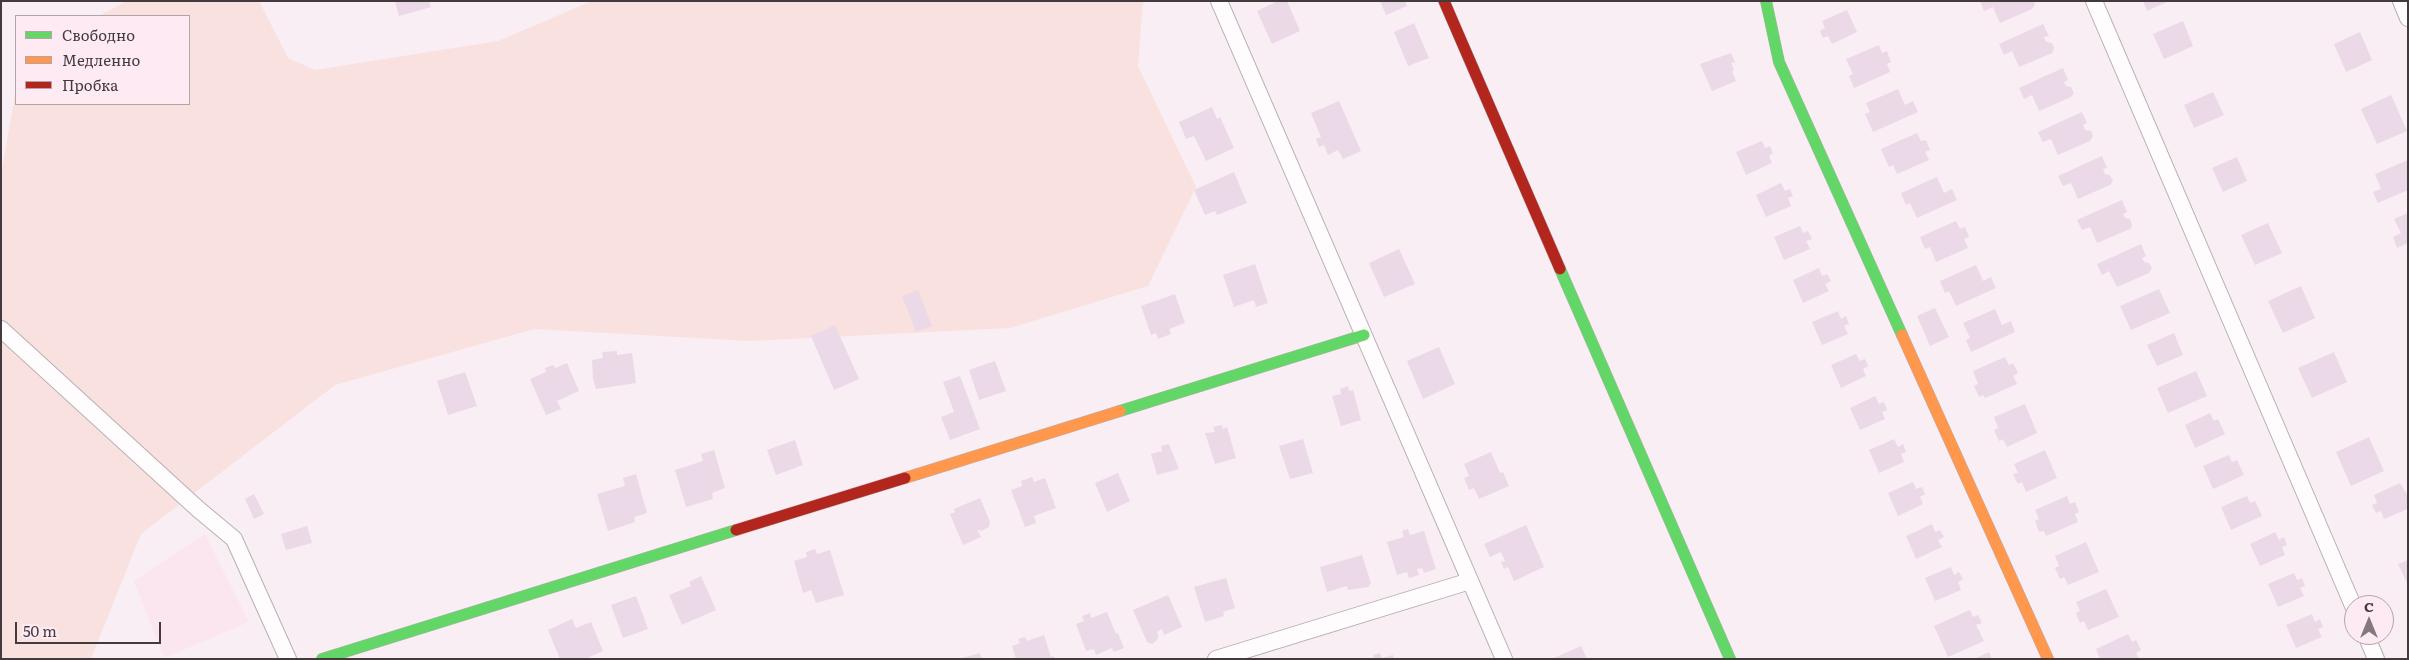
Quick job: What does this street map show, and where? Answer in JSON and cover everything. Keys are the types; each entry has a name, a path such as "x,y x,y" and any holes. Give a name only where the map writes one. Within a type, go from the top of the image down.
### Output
{"street":[{"path":"1219,1 1504,659"},
{"path":"1444,1 1730,659"},
{"path":"1766,1 1779,62 2048,659"},
{"path":"2094,1 2348,595"},
{"path":"2401,1 2408,18"},
{"path":"1,329 198,509 234,539 288,659"},
{"path":"322,659 1364,335"},
{"path":"1216,659 1470,581"},
{"path":"2370,645 2376,659"}],"shaded area":[{"path":"127,1 259,1 288,58 315,70 498,41 592,1 1143,1 1138,66 1196,187 1148,286 1010,328 750,341 534,329 335,385 141,534 91,659 1,659 1,175 15,96 15,105 190,105 190,15 101,15"},
{"path":"205,534 249,622 164,658 134,581"}],"building":[{"path":"395,1 429,1 431,7 399,16"},
{"path":"1278,1 1287,1 1300,31 1272,44 1257,11"},
{"path":"1380,1 1405,1 1407,6 1386,15"},
{"path":"1980,1 2033,1 2035,4 2032,9 2000,23 1993,7 1984,11"},
{"path":"2143,1 2169,1 2147,11"},
{"path":"1847,10 1857,32 1832,44 1828,36 1823,38 1820,31 1825,28 1822,21"},
{"path":"2183,21 2193,46 2164,59 2153,34"},
{"path":"1414,23 1429,58 1408,66 1394,32"},
{"path":"2043,24 2049,36 2044,37 2046,42 2052,43 2054,48 2052,53 2019,67 2012,51 2004,55 1999,44"},
{"path":"2360,32 2372,60 2346,72 2334,44"},
{"path":"1879,45 1882,53 1887,51 1891,62 1887,64 1890,72 1854,88 1849,76 1853,74 1846,59"},
{"path":"1731,53 1735,62 1731,63 1736,81 1712,91 1700,64"},
{"path":"2063,68 2068,80 2064,82 2066,86 2071,87 2074,93 2071,97 2039,111 2032,95 2024,99 2019,88"},
{"path":"1898,89 1905,105 1913,101 1918,112 1873,132 1865,114 1870,112 1866,103"},
{"path":"2213,92 2224,115 2194,128 2184,105"},
{"path":"2391,95 2407,131 2377,144 2361,109"},
{"path":"1339,101 1361,151 1343,159 1338,150 1328,155 1324,145 1319,147 1316,139 1321,137 1311,113"},
{"path":"1212,107 1217,119 1220,117 1234,148 1206,161 1194,136 1186,139 1179,122"},
{"path":"2082,112 2087,123 2083,125 2085,130 2091,131 2093,136 2090,141 2058,155 2051,139 2043,142 2038,132"},
{"path":"1917,133 1921,141 1926,140 1930,150 1925,152 1929,160 1897,174 1893,165 1889,167 1881,149"},
{"path":"1762,141 1765,148 1770,146 1773,153 1769,156 1772,163 1746,175 1736,152"},
{"path":"2102,156 2107,168 2103,169 2105,174 2110,175 2113,181 2110,185 2078,199 2071,183 2063,186 2058,176"},
{"path":"2237,157 2247,181 2223,192 2212,168"},
{"path":"2408,160 2408,190 2378,203 2373,192 2381,189 2375,174"},
{"path":"1234,172 1247,203 1217,215 1215,211 1205,215 1194,190"},
{"path":"1937,177 1944,193 1952,189 1957,200 1917,218 1910,203 1906,205 1901,193"},
{"path":"1781,183 1785,191 1790,189 1793,196 1788,198 1791,206 1766,217 1756,195"},
{"path":"2122,200 2127,212 2123,214 2125,218 2130,219 2132,225 2130,229 2097,243 2090,227 2082,230 2077,220"},
{"path":"2408,213 2408,243 2397,248 2393,237 2401,233 2394,219"},
{"path":"1956,221 1960,229 1965,227 1969,237 1964,239 1968,248 1936,262 1930,247 1925,249 1920,237"},
{"path":"2268,223 2282,253 2255,265 2241,235"},
{"path":"1800,226 1803,233 1808,231 1812,239 1806,241 1810,249 1784,260 1774,237"},
{"path":"2141,244 2146,256 2142,258 2152,268 2149,273 2117,287 2109,271 2102,275 2097,264"},
{"path":"1399,249 1415,284 1384,297 1369,263"},
{"path":"1255,264 1268,303 1256,307 1254,300 1234,307 1223,275"},
{"path":"1976,265 1983,281 1991,277 1996,288 1956,306 1949,291 1945,293 1940,281"},
{"path":"1819,268 1822,276 1827,274 1831,281 1825,284 1829,291 1803,303 1793,280"},
{"path":"2301,286 2315,318 2283,333 2268,301"},
{"path":"2159,289 2170,313 2131,330 2120,306"},
{"path":"918,290 932,326 916,332 902,296"},
{"path":"1175,294 1185,323 1169,329 1171,334 1158,339 1156,333 1151,335 1141,306"},
{"path":"1935,308 1949,337 1930,346 1917,316"},
{"path":"1995,309 2002,325 2011,321 2015,332 1971,352 1966,340 1970,338 1963,323"},
{"path":"1838,311 1841,319 1846,316 1849,324 1844,326 1848,334 1822,345 1812,322"},
{"path":"835,325 859,379 834,390 811,336"},
{"path":"2174,333 2183,355 2157,366 2147,345"},
{"path":"1439,347 1455,384 1423,399 1407,361"},
{"path":"617,351 617,355 632,353 636,383 596,389 593,379 592,360 603,358 602,352"},
{"path":"2334,352 2347,382 2312,398 2298,368"},
{"path":"1856,354 1860,361 1865,359 1868,366 1863,369 1866,376 1841,388 1831,365"},
{"path":"2005,357 2009,365 2013,363 2018,373 2013,376 2017,384 1985,398 1983,395 1979,397 1974,386 1978,384 1973,371"},
{"path":"995,361 1006,391 979,400 969,370"},
{"path":"567,363 579,391 557,401 561,409 546,415 530,379 546,372 545,368 553,365 555,368"},
{"path":"2196,371 2207,396 2168,413 2157,388"},
{"path":"465,372 477,406 448,415 437,381"},
{"path":"960,376 980,429 950,440 941,417 954,412 943,382"},
{"path":"1348,386 1349,391 1353,390 1361,420 1341,426 1332,396 1341,394 1340,389"},
{"path":"1875,396 1879,404 1884,402 1887,410 1882,412 1885,419 1860,430 1850,408"},
{"path":"2025,404 2037,433 2007,447 2003,439 1999,441 1994,430 1998,428 1994,417"},
{"path":"2210,413 2214,421 2218,419 2225,434 2195,448 2185,425"},
{"path":"1222,425 1223,429 1227,427 1236,458 1215,464 1205,433 1215,432 1213,427"},
{"path":"2369,437 2384,471 2351,486 2336,452"},
{"path":"1303,439 1313,473 1290,479 1279,446"},
{"path":"1894,439 1898,447 1903,444 1906,452 1901,454 1904,462 1879,473 1869,450"},
{"path":"795,440 803,465 776,475 767,450"},
{"path":"1169,444 1179,469 1157,475 1151,454 1162,451 1161,446"},
{"path":"714,450 725,488 712,493 713,499 686,507 675,470 703,461 701,454"},
{"path":"2045,450 2057,478 2026,492 2022,482 2018,484 2013,474 2018,473 2014,464"},
{"path":"1491,452 1500,473 1503,472 1509,486 1479,499 1474,488 1469,490 1464,478 1469,476 1464,464"},
{"path":"2229,455 2232,462 2237,460 2244,475 2213,489 2203,466"},
{"path":"1118,473 1130,501 1107,512 1095,483"},
{"path":"636,474 647,513 634,517 635,522 608,531 597,494 625,486 623,478"},
{"path":"1032,477 1034,482 1045,478 1056,508 1034,516 1036,523 1025,527 1011,490 1022,486 1021,481"},
{"path":"1913,482 1916,489 1922,487 1925,494 1920,497 1923,504 1898,516 1888,493"},
{"path":"2400,483 2408,496 2408,509 2384,519 2381,511 2376,513 2372,505 2377,503 2374,495"},
{"path":"254,494 264,514 254,519 245,499"},
{"path":"2067,496 2070,504 2075,502 2079,512 2075,514 2078,522 2046,536 2044,531 2039,532 2035,521 2039,519 2035,510"},
{"path":"2247,496 2250,503 2255,501 2262,516 2231,530 2221,507"},
{"path":"980,498 990,522 989,527 981,531 977,529 981,537 963,545 950,514 955,512 954,509"},
{"path":"1932,524 1935,532 1940,530 1944,537 1938,540 1942,547 1916,559 1906,536"},
{"path":"1526,525 1544,567 1514,581 1508,567 1504,569 1501,562 1505,561 1501,552 1490,557 1484,544"},
{"path":"307,526 312,543 286,550 281,534"},
{"path":"1408,529 1410,535 1424,531 1436,569 1424,573 1422,568 1417,569 1419,575 1409,578 1407,572 1397,575 1387,542 1404,537 1402,531"},
{"path":"2275,532 2279,540 2284,537 2287,545 2282,547 2285,555 2260,566 2250,544"},
{"path":"2086,542 2099,572 2068,585 2064,577 2060,579 2055,568 2059,566 2055,556"},
{"path":"815,549 817,554 830,550 844,595 816,603 811,590 803,593 794,561 807,557 806,552"},
{"path":"1362,555 1371,583 1368,587 1348,590 1347,586 1327,592 1320,567"},
{"path":"2408,560 2408,585 2398,564"},
{"path":"1951,567 1954,575 1959,572 1963,579 1958,582 1961,590 1935,601 1925,578"},
{"path":"2294,573 2297,580 2302,578 2305,586 2300,588 2304,596 2278,607 2268,584"},
{"path":"701,576 716,610 682,625 669,595 691,586 689,582"},
{"path":"1226,578 1235,608 1223,612 1224,616 1205,622 1194,587"},
{"path":"2106,589 2119,617 2088,630 2084,621 2080,623 2076,613 2080,611 2076,602"},
{"path":"1168,595 1182,627 1164,635 1162,629 1157,632 1159,637 1152,644 1147,642 1133,610"},
{"path":"636,596 648,629 623,638 611,605"},
{"path":"1970,610 1973,617 1978,615 1982,623 1976,625 1984,641 1948,657 1934,626"},
{"path":"1107,612 1124,648 1114,652 1112,648 1096,655 1094,649 1086,651 1076,624 1084,621 1082,616 1090,613 1091,618"},
{"path":"2312,614 2315,622 2320,619 2323,627 2318,629 2322,637 2296,648 2286,625"},
{"path":"572,619 576,628 591,622 603,651 585,659 560,659 548,630"},
{"path":"2128,634 2132,642 2136,640 2141,650 2136,653 2139,659 2100,659 2096,649"},
{"path":"1044,635 1051,657 1054,656 1055,659 1016,659 1012,646 1020,643 1018,639 1025,637 1027,641"},
{"path":"1581,646 1587,659 1552,659"},
{"path":"1989,652 1992,659 1974,659"},
{"path":"980,653 982,659 962,659 962,658"},
{"path":"1380,653 1382,658 1393,655 1394,659 1374,659 1373,655"}],"traffic: fast":[{"path":"1766,1 1779,62 1902,335"},
{"path":"1560,269 1730,659"},
{"path":"1120,411 1364,335"},
{"path":"322,659 736,530"}],"traffic: slow":[{"path":"1902,335 2048,659"},
{"path":"905,478 1120,411"}],"traffic: jam":[{"path":"1444,1 1560,269"},
{"path":"736,530 905,478"}]}
